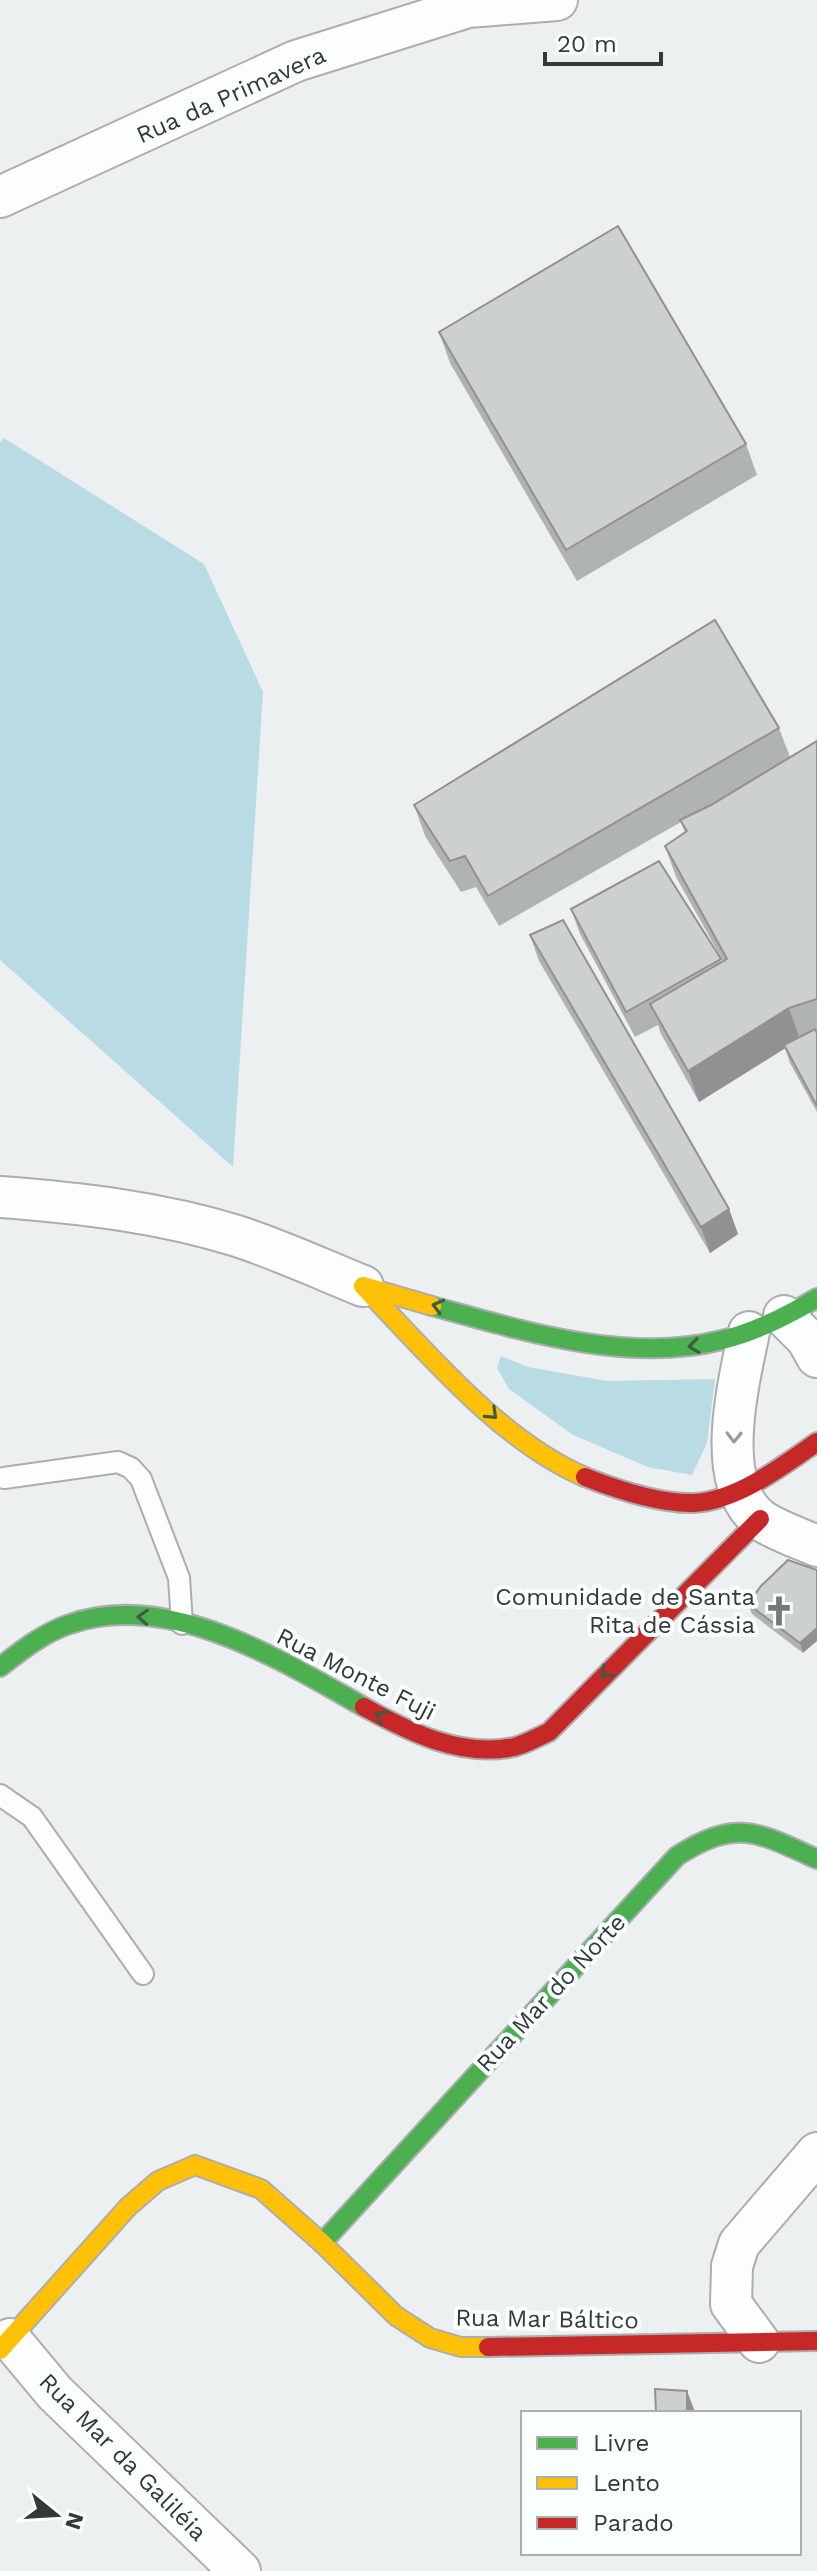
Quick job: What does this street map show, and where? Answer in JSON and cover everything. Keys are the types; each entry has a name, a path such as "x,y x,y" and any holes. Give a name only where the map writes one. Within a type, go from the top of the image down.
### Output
{"street":[{"name":"Rua da Primavera","path":"0,197 296,61 470,4 557,0"},
{"path":"0,1197 75,1203 138,1213 233,1235 363,1286 529,1330 607,1344 665,1349 706,1344 749,1332 801,1307 807,1339 817,1357"},
{"path":"363,1286 443,1369 511,1432 562,1467 603,1484 666,1501 749,1505 817,1546"},
{"path":"749,1332 736,1397 734,1428 734,1463 749,1505"},
{"path":"749,1505 770,1475 817,1442"},
{"name":"Rua Monte Fuji","path":"0,1667 34,1642 72,1623 147,1616 218,1635 282,1661 423,1736 467,1747 513,1749 549,1732 749,1505"},
{"name":"Rua Mar do Norte","path":"322,2243 677,1856 699,1840 717,1832 735,1830 758,1834 817,1859"},
{"path":"759,2342 731,2304 732,2266 739,2244 817,2153"},
{"name":"Rua Mar Báltico","path":"3,2340 128,2207 158,2181 195,2165 261,2189 322,2243 396,2316 430,2338 461,2347 817,2341"},
{"name":"Rua Mar da Galiléia","path":"3,2340 240,2571"}],"lane":[{"path":"4,1478 118,1462 131,1468 141,1479 179,1578 182,1624"},
{"path":"0,1795 32,1817 143,1974"}],"shaded area":[{"path":"4,438 204,564 263,692 233,1167 0,960 0,442"},
{"path":"501,1356 528,1367 607,1381 715,1379 707,1443 692,1475 648,1467 573,1435 509,1389 497,1368"}],"building":[{"path":"618,226 746,444 566,550 439,332"},
{"path":"715,620 779,728 488,896 465,856 450,861 414,805"},
{"path":"817,741 817,999 789,1008 688,1071 650,1004 727,959 665,846 687,831 680,820 711,805"},
{"path":"659,861 721,959 626,1012 571,909"},
{"path":"563,920 729,1209 701,1227 530,935"},
{"path":"815,1029 817,1033 817,1106 784,1045"},
{"path":"788,1560 817,1570 817,1628 800,1643 748,1604 761,1586"},
{"path":"655,2389 687,2391 687,2411 656,2411"}],"traffic: fast":[{"path":"432,1306 539,1334 613,1346 650,1348 686,1346 735,1337 771,1323 817,1298"},
{"path":"0,1667 40,1638 67,1625 105,1616 144,1616 183,1622 222,1634 296,1669 364,1707"},
{"path":"322,2243 677,1856 716,1837 747,1833 762,1836 817,1859"}],"traffic: slow":[{"path":"432,1306 363,1286 439,1366 494,1418 523,1441 585,1477"},
{"path":"0,2350 128,2207 158,2181 195,2165 261,2189 322,2243 396,2316 430,2338 461,2347 488,2347"}],"traffic: jam":[{"path":"585,1477 653,1499 681,1503 710,1501 743,1489 817,1442"},
{"path":"364,1707 417,1734 475,1749 514,1747 549,1732 760,1519"},
{"path":"488,2347 817,2341"}],"place":[{"name":"Comunidade de Santa Rita de Cássia","path":"779,1611"}]}
